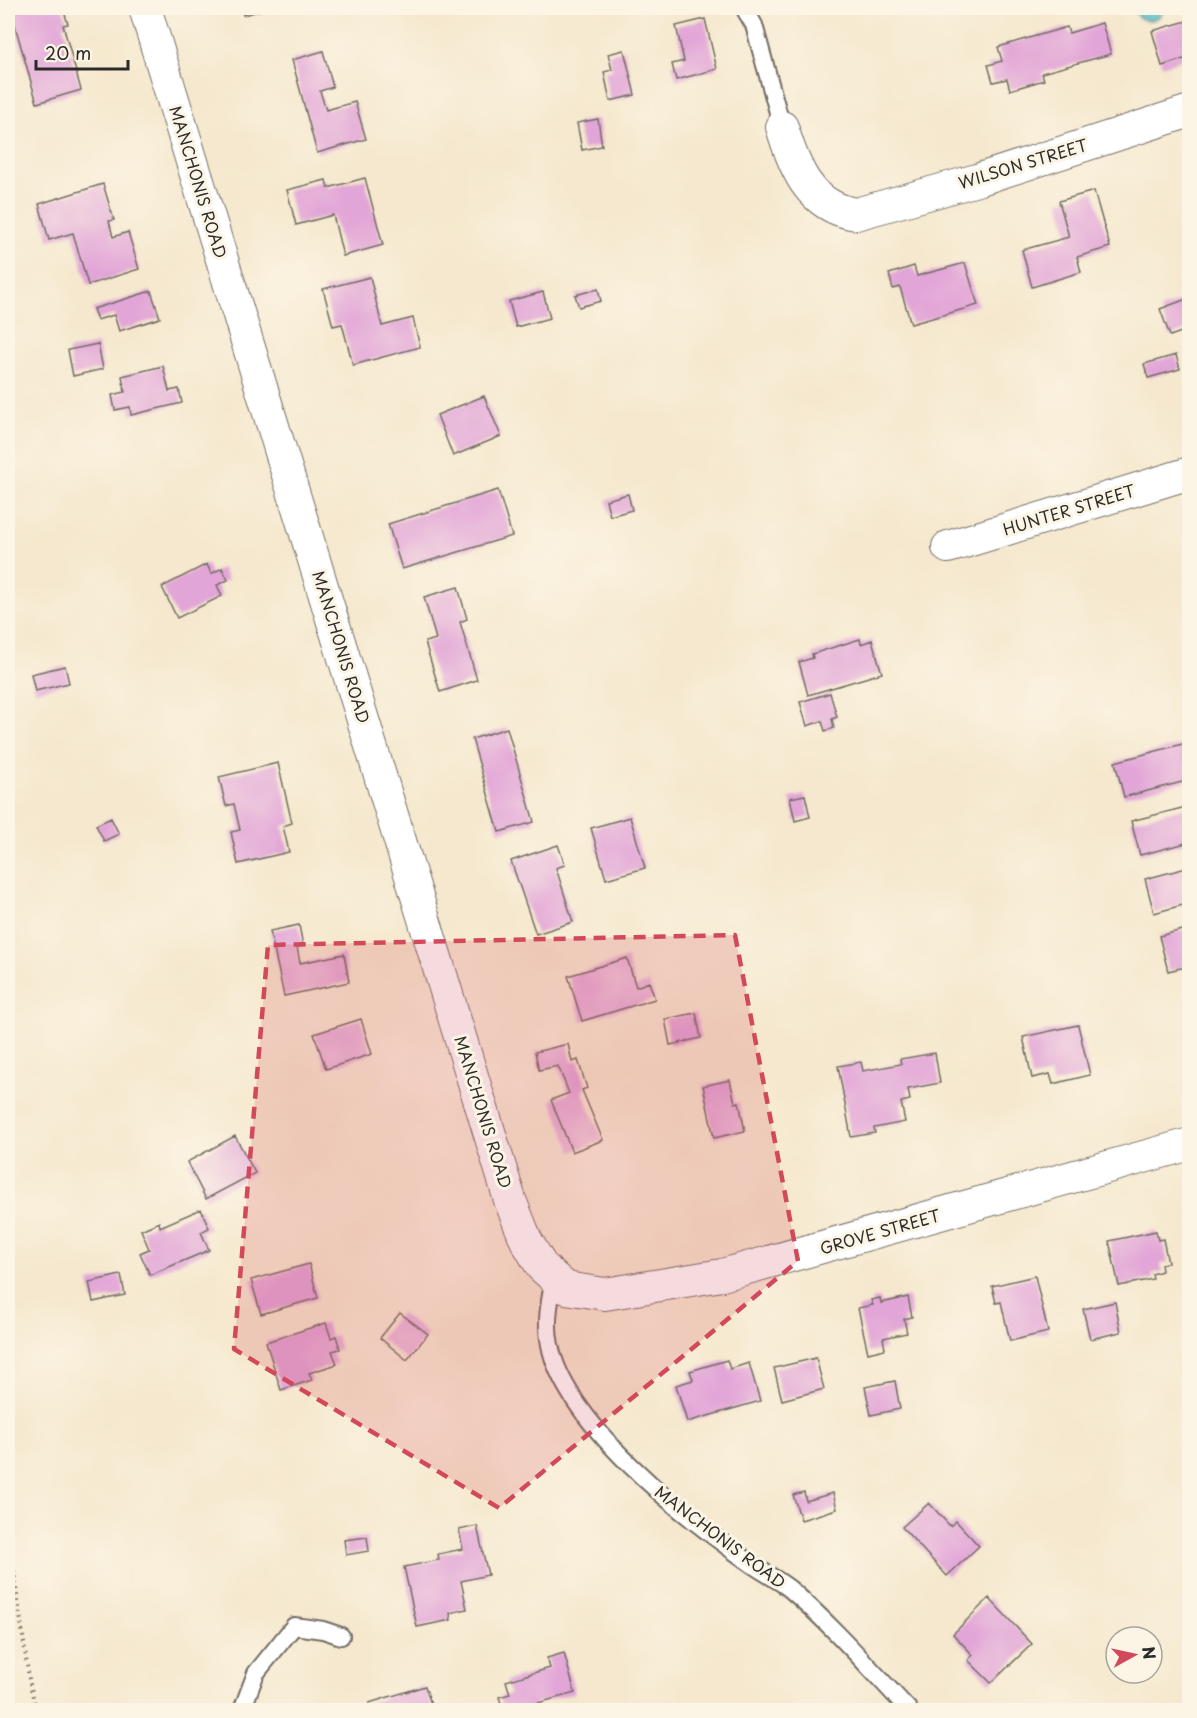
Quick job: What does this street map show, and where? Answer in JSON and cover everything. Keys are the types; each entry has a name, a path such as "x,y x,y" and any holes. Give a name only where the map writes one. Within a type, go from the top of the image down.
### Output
{"street":[{"name":"MANCHONIS ROAD","path":"145,8 510,1200 526,1240 542,1267 560,1283"},
{"name":"WILSON STREET","path":"782,127 791,159 802,180 820,200 842,212 856,214 977,180 1190,111"},
{"name":"HUNTER STREET","path":"948,546 1190,473"},
{"name":"GROVE STREET","path":"560,1283 604,1294 722,1275 1190,1144"}],"lane":[{"path":"744,8 754,25 782,127"},
{"name":"MANCHONIS ROAD","path":"560,1283 548,1311 550,1346 562,1377 593,1424 630,1466 671,1502 746,1560 790,1589 835,1632 909,1710"},
{"path":"242,1710 256,1672 294,1626 322,1630 341,1636"}],"path":[{"path":"8,1528 29,1679 36,1710"}],"highlighted area":[{"path":"735,935 798,1261 499,1508 234,1349 268,945"}],"water":[{"path":"1133,8 1166,8 1158,17 1144,20 1136,14"}],"building":[{"path":"10,8 63,8 68,24 63,25 81,90 37,103"},
{"path":"241,8 271,8 243,15"},
{"path":"705,19 717,69 676,80 672,64 684,61 676,26"},
{"path":"1190,20 1190,57 1162,66 1152,31"},
{"path":"1102,23 1111,54 1042,73 1044,80 1010,90 1007,79 993,82 988,65 1002,61 998,47 1067,27 1069,33"},
{"path":"624,50 635,95 610,101 604,72 612,70 608,54"},
{"path":"323,51 333,87 320,91 326,110 355,102 366,139 317,153 292,60"},
{"path":"598,119 602,146 582,150 577,123"},
{"path":"365,178 383,245 343,256 333,215 296,225 287,190 326,180 328,188"},
{"path":"103,184 114,220 109,221 113,237 128,232 139,269 88,285 73,233 49,240 39,204"},
{"path":"1094,191 1110,247 1077,257 1081,272 1032,287 1022,250 1069,237 1059,201"},
{"path":"965,263 978,305 911,324 900,287 893,289 889,274 914,266 917,276"},
{"path":"370,277 382,326 413,318 420,347 353,365 342,324 333,326 323,289"},
{"path":"598,289 601,301 579,307 575,295"},
{"path":"151,291 160,318 119,331 114,315 97,320 93,309"},
{"path":"543,292 550,318 516,327 509,301"},
{"path":"1189,298 1190,329 1170,336 1160,309"},
{"path":"98,344 103,369 73,376 68,350"},
{"path":"1176,355 1180,369 1148,378 1144,364"},
{"path":"163,366 169,391 179,389 182,403 131,415 130,407 115,410 112,395 125,392 122,376"},
{"path":"484,396 501,436 453,456 437,415"},
{"path":"498,490 512,536 402,569 388,524"},
{"path":"628,494 632,510 610,516 606,500"},
{"path":"207,564 211,574 222,568 228,580 217,585 222,596 177,618 162,587"},
{"path":"458,587 467,619 460,622 477,680 440,692 425,642 436,639 424,597"},
{"path":"860,639 861,644 872,640 882,673 808,695 799,662 813,658 812,654"},
{"path":"65,666 69,683 35,691 31,674"},
{"path":"830,693 837,717 832,719 834,728 825,731 822,721 807,726 800,702"},
{"path":"507,728 534,822 499,832 472,739"},
{"path":"1190,742 1190,780 1124,797 1115,762"},
{"path":"278,763 292,823 283,826 289,852 238,864 231,832 240,830 234,804 226,806 219,777"},
{"path":"805,795 810,817 795,821 790,798"},
{"path":"1190,806 1190,842 1140,855 1131,821"},
{"path":"630,817 645,868 606,879 591,828"},
{"path":"111,818 119,834 104,841 96,825"},
{"path":"558,845 565,865 556,868 573,922 536,934 511,861"},
{"path":"1190,867 1190,903 1154,913 1145,879"},
{"path":"299,925 303,946 297,947 300,963 344,954 349,982 284,996 270,931"},
{"path":"1190,928 1190,966 1168,971 1159,936"},
{"path":"627,958 636,987 649,982 655,999 582,1021 568,976"},
{"path":"696,1013 701,1038 670,1045 665,1019"},
{"path":"361,1019 372,1054 326,1069 314,1034"},
{"path":"1078,1025 1090,1075 1053,1084 1050,1074 1032,1078 1023,1037"},
{"path":"568,1044 572,1062 578,1060 587,1088 582,1090 603,1140 572,1152 551,1100 569,1093 558,1066 539,1070 535,1052"},
{"path":"935,1053 940,1083 908,1089 910,1100 901,1102 905,1122 874,1128 875,1133 851,1137 838,1066 861,1062 863,1071 901,1064 900,1059"},
{"path":"730,1080 735,1103 739,1102 745,1131 714,1138 703,1086"},
{"path":"235,1136 255,1173 206,1199 187,1162"},
{"path":"201,1209 209,1228 201,1232 209,1250 150,1275 140,1253 149,1249 141,1230 159,1222 160,1227"},
{"path":"1156,1231 1158,1240 1163,1239 1168,1263 1161,1264 1162,1271 1152,1274 1153,1279 1119,1286 1109,1241"},
{"path":"309,1264 318,1298 261,1314 251,1280"},
{"path":"121,1275 125,1295 93,1302 89,1282"},
{"path":"1035,1276 1048,1332 1010,1341 1001,1302 996,1303 992,1286"},
{"path":"908,1297 912,1317 904,1319 907,1333 883,1338 885,1349 868,1353 858,1308 873,1305 871,1300 880,1298 881,1303"},
{"path":"1115,1302 1121,1332 1090,1339 1083,1309"},
{"path":"400,1313 428,1334 407,1360 380,1338"},
{"path":"326,1323 331,1338 336,1336 340,1349 332,1351 337,1364 309,1373 312,1380 281,1390 266,1342"},
{"path":"816,1358 824,1389 782,1400 774,1368"},
{"path":"727,1360 730,1369 749,1363 760,1401 687,1422 676,1385 693,1380 690,1371"},
{"path":"895,1381 900,1409 871,1415 865,1387"},
{"path":"804,1492 806,1501 833,1493 837,1509 801,1520 793,1495"},
{"path":"929,1503 950,1526 956,1521 979,1546 947,1576 902,1527"},
{"path":"477,1526 488,1575 461,1581 467,1609 450,1613 451,1620 417,1627 404,1567 439,1560 438,1554 463,1549 459,1530"},
{"path":"367,1537 369,1551 346,1555 344,1540"},
{"path":"989,1598 1032,1644 991,1683 968,1660 973,1655 953,1634"},
{"path":"564,1653 575,1693 534,1704 536,1710 503,1710 499,1697 510,1694 506,1681 550,1668 547,1658"},
{"path":"425,1686 433,1710 371,1710 369,1703"}]}
